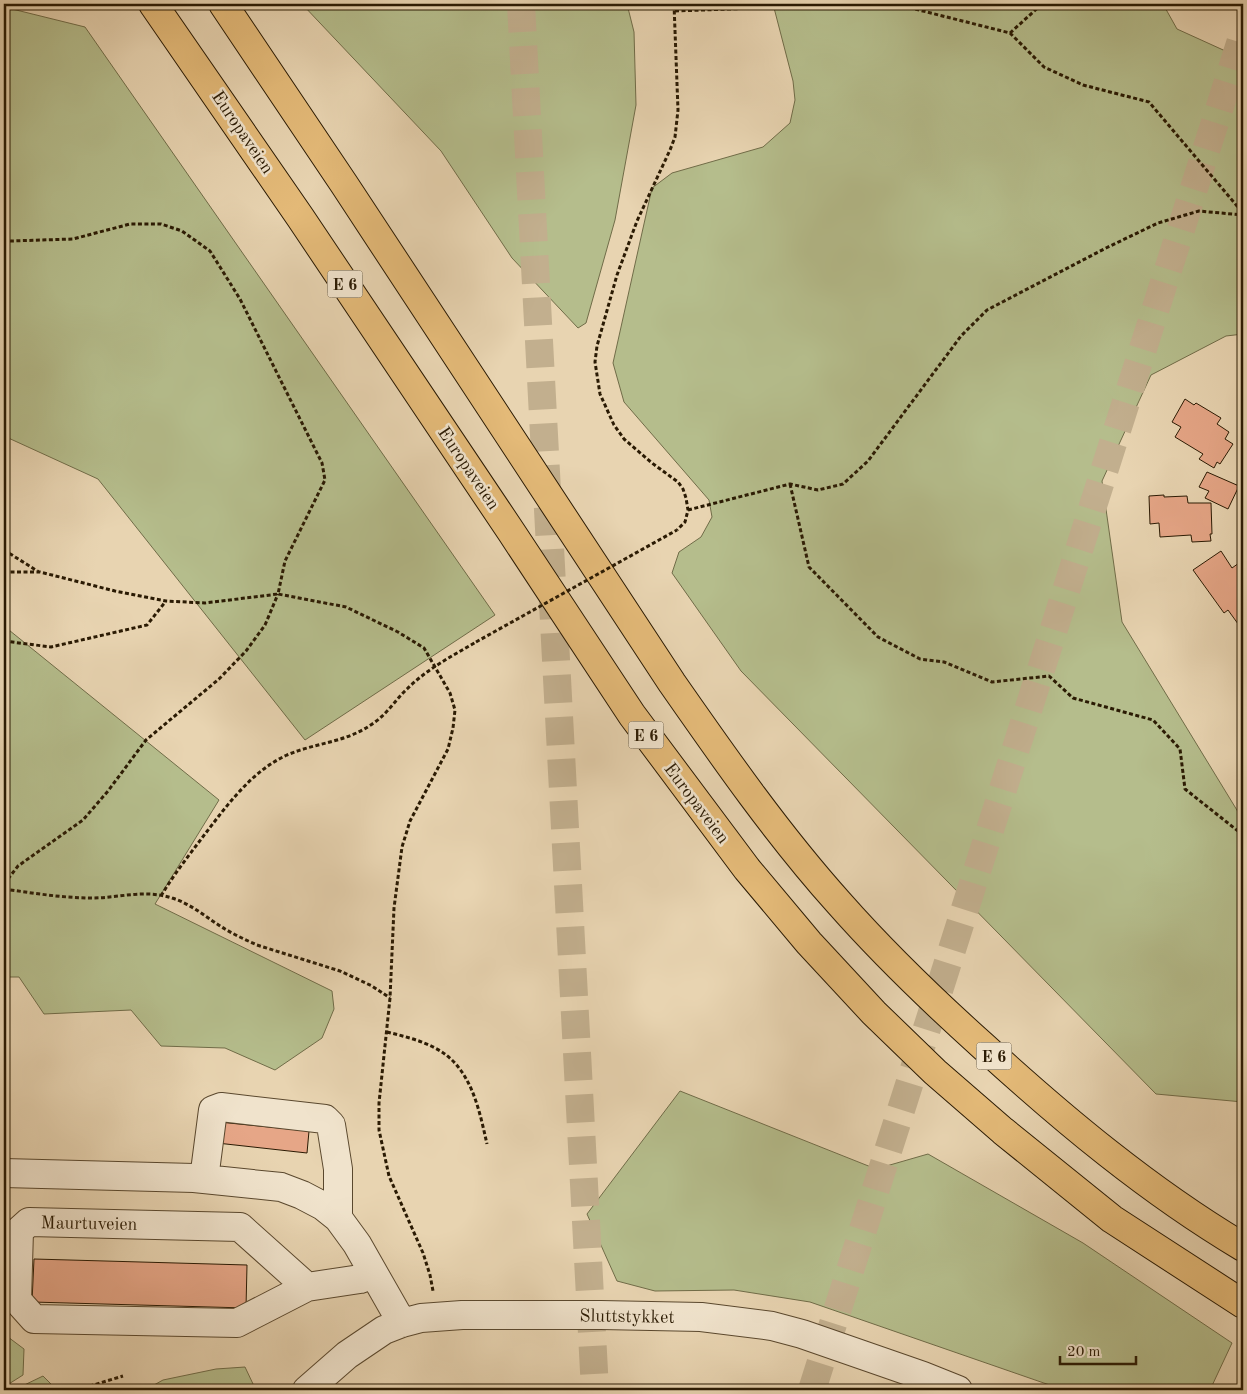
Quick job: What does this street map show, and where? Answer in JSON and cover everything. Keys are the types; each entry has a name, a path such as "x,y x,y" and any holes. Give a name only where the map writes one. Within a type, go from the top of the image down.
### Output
{"highway":[{"name":"Europaveien","path":"153,4 279,186 518,541 632,715 747,869 794,926 874,1013 935,1072 1003,1132 1112,1219 1243,1304"},
{"name":"E 6","path":"223,4 350,192 672,683 778,830 838,903 902,971 1026,1086 1142,1179 1219,1232 1243,1246"}],"lane":[{"path":"204,1179 212,1110 220,1107 325,1119 331,1125 338,1169 338,1218"},
{"path":"4,1173 132,1175 204,1179 281,1187 323,1206 338,1218 358,1244 402,1323"},
{"name":"Maurtuveien","path":"307,1287 240,1227 29,1222 19,1231 17,1300 34,1319 237,1323 307,1287 360,1279 374,1274"},
{"name":"Sluttstykket","path":"307,1390 346,1355 384,1330 402,1323 462,1315 669,1316 738,1321 772,1326 802,1334 958,1390"}],"path":[{"path":"161,896 173,875 226,806 254,777 286,756 360,732 377,721 406,689 435,666 677,530 685,522 688,510 686,498 678,482 624,439 614,425 600,394 594,362 617,275 637,221 670,150 674,137 678,110 674,4"},
{"path":"1010,33 1042,4"},
{"path":"675,11 757,8 911,8 1010,33 1044,66 1083,85 1149,102 1243,214"},
{"path":"688,510 790,484 818,490 843,484 868,461 961,336 987,310 1158,223 1199,210 1243,214"},
{"path":"4,238 11,241 73,239 130,224 161,224 182,231 210,251 240,299 275,368 322,464 325,480 285,561 278,594 265,625 246,651 219,679 146,740 108,791 83,820 18,866 4,884"},
{"path":"790,484 809,567 878,637 920,660 944,662 992,682 1049,676 1073,698 1153,720 1180,749 1185,789 1243,835"},
{"path":"4,550 40,572"},
{"path":"4,572 40,572 115,591 166,601 206,603 278,594 346,607 398,632 424,648 435,666 450,693 454,710 453,728 448,749 410,821 402,847 394,908 390,998 379,1130 389,1176 423,1253 430,1275 436,1317"},
{"path":"4,641 51,647 147,626 166,601"},
{"path":"4,889 52,896 93,898 131,894 161,896 183,903 250,942 340,971 372,986 390,998"},
{"path":"387,1032 435,1048 453,1061 464,1076 478,1102 487,1144"},
{"path":"77,1390 123,1376"}],"green space":[{"path":"302,4 627,4 634,32 636,105 615,220 586,323 578,328 512,258 441,151"},
{"path":"773,4 1163,4 1177,29 1243,59 1243,334 1226,336 1151,375 1102,481 1122,622 1243,820 1243,1102 1156,1094 741,671 672,573 679,552 701,537 712,517 709,500 624,402 613,363 652,188 672,173 763,147 790,123 795,100 793,81"},
{"path":"4,7 85,27 495,615 305,740 98,479 4,436"},
{"path":"4,626 219,800 155,904 332,991 334,1009 322,1038 275,1070 225,1048 161,1046 131,1010 44,1014 19,977 4,977"},
{"path":"680,1091 876,1169 928,1154 1083,1243 1232,1343 1210,1390 1064,1390 810,1302 734,1290 655,1291 617,1281 587,1214"},
{"path":"4,1334 24,1349 23,1375 4,1387"},
{"path":"245,1367 254,1386 252,1390 145,1390 163,1380 216,1369"},
{"path":"43,1376 52,1385 49,1390 14,1390"}],"building":[{"path":"1185,399 1194,405 1196,403 1221,418 1217,424 1229,432 1225,439 1233,444 1220,464 1217,462 1214,468 1199,459 1203,454 1175,437 1181,427 1172,422"},
{"path":"1207,472 1239,486 1228,509 1205,498 1209,491 1199,487"},
{"path":"1164,495 1164,497 1187,496 1188,503 1211,503 1211,541 1192,542 1191,535 1160,537 1159,523 1150,524 1149,496"},
{"path":"1221,551 1232,568 1239,563 1243,569 1243,627 1241,628 1228,610 1224,613 1193,570"},
{"path":"219,1122 309,1131 307,1153 217,1143"},
{"path":"34,1259 247,1265 246,1308 32,1302"}],"tunnel":[{"path":"521,4 595,1390"},
{"path":"812,1390 1243,34"}]}
